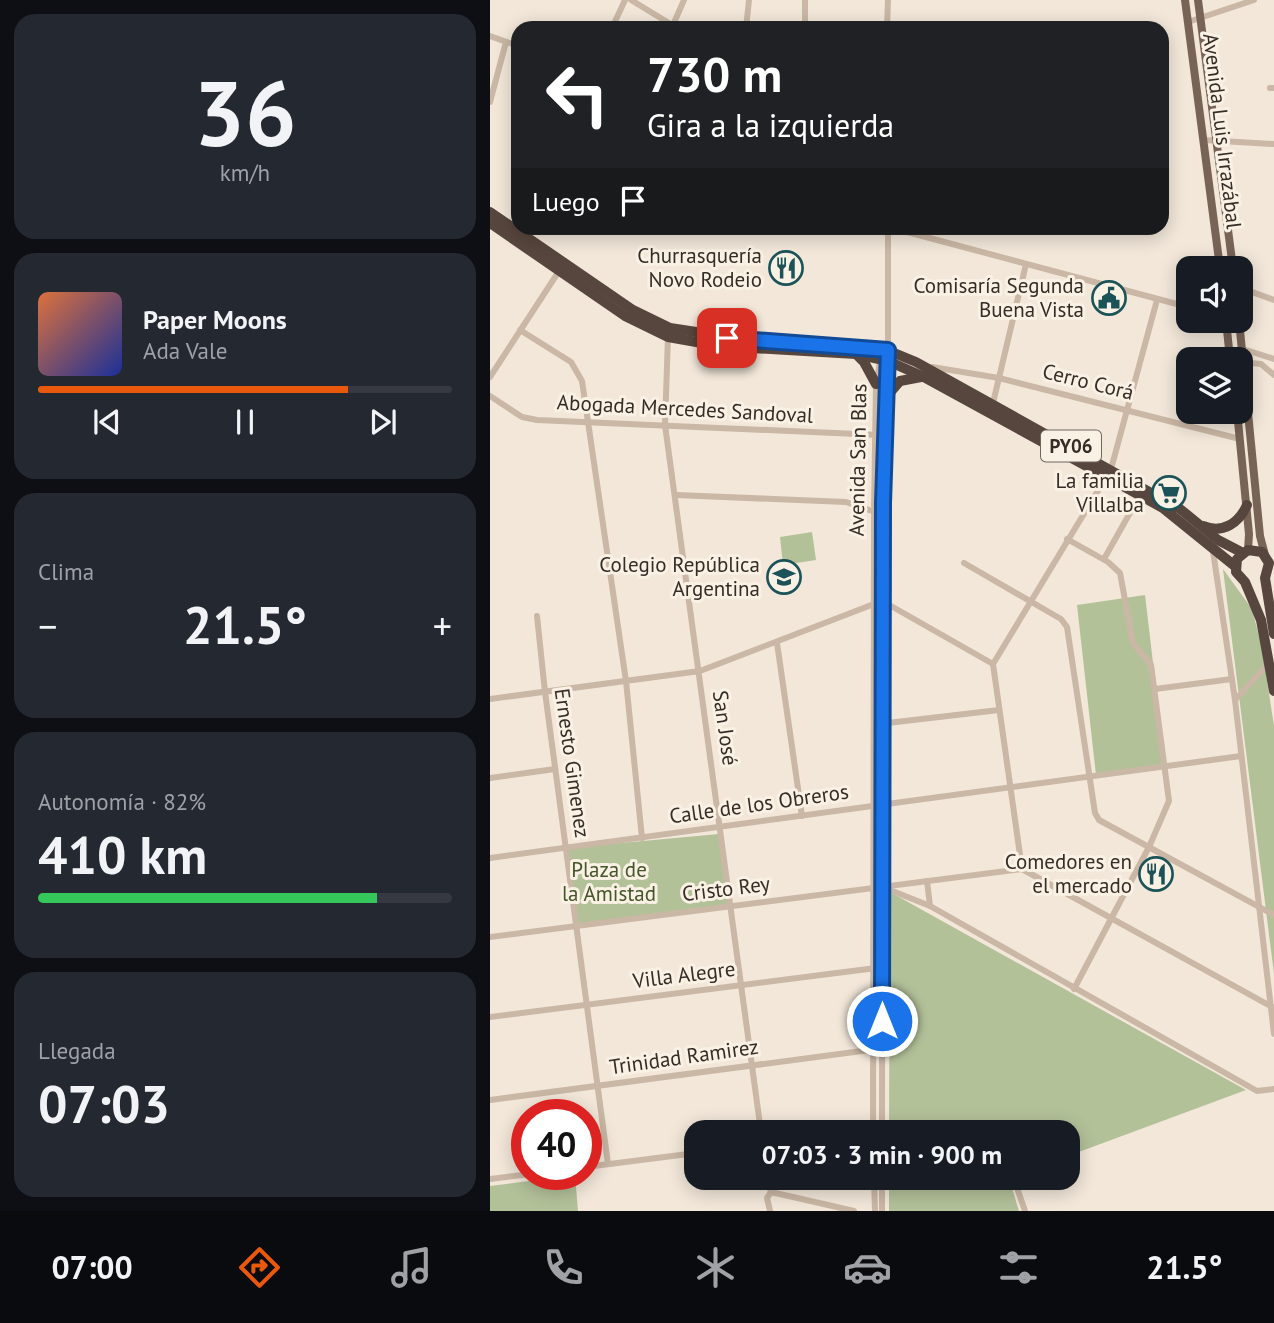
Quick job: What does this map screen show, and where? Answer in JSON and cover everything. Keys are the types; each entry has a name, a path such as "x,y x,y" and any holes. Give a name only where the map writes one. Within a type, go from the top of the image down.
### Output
{"highway":[{"name":"PY06","path":"492,222 511,235"},
{"name":"PY06","path":"512,235 561,268 669,332 719,346 856,355 885,354"},
{"name":"PY06","path":"669,332 885,354 993,403 1163,508 1236,567 1261,620 1274,691"},
{"path":"856,355 864,362 876,384"},
{"name":"PY06","path":"924,371 1180,509 1218,540 1245,551 1265,555"},
{"path":"887,396 900,381 924,371"},
{"path":"1199,524 1211,530 1229,526 1240,517 1247,505"},
{"path":"1236,567 1245,551"},
{"path":"1265,555 1274,634"},
{"path":"1245,582 1256,583 1269,574"}],"main road":[{"name":"Avenida Luis Irrazábal","path":"1185,0 1218,256"},
{"name":"Avenida Luis Irrazábal","path":"1199,0 1231,256"},
{"path":"1238,424 1247,505 1245,551"},
{"path":"1248,424 1260,536 1265,555"}],"street":[{"path":"615,21 625,0"},
{"path":"631,0 665,21"},
{"path":"677,21 684,0"},
{"path":"748,21 749,0"},
{"path":"805,0 805,21"},
{"path":"887,21 888,0"},
{"path":"1188,22 1254,0"},
{"path":"490,36 511,44"},
{"path":"490,102 506,42"},
{"path":"1203,140 1274,144"},
{"name":"Avenida San Blas","path":"873,1120 873,968 881,805 874,604 874,511 887,396 885,354 890,235"},
{"path":"916,235 1176,304"},
{"path":"993,403 1026,264"},
{"path":"490,377 561,268"},
{"path":"1253,292 1274,300"},
{"path":"1157,300 1108,472 993,664 1022,869 1272,1007"},
{"path":"520,330 577,367 589,422 626,681 642,838"},
{"name":"San José","path":"669,332 665,425 760,1120"},
{"path":"1253,352 1274,359"},
{"name":"Avenida San Blas","path":"882,1120 882,967 873,806 884,602 881,435 876,384 885,354"},
{"path":"1253,363 1261,364 1274,374"},
{"name":"Cerro Corá","path":"924,371 999,378 1240,439"},
{"name":"Abogada Mercedes Sandoval","path":"490,396 529,419 881,435"},
{"path":"676,495 846,502 884,517"},
{"path":"1104,559 1140,495"},
{"path":"1068,539 1104,559 1120,573 1133,643 1151,665 1169,806 1074,989"},
{"path":"1213,549 1235,700 1274,1034"},
{"path":"964,563 1061,619 1070,635 1098,820 1274,915"},
{"path":"884,602 993,664"},
{"path":"490,699 700,671 874,604"},
{"name":"Ernesto Gimenez","path":"537,616 608,1164"},
{"path":"777,643 802,816"},
{"path":"1235,700 1270,661"},
{"path":"1155,689 1232,680"},
{"path":"879,724 999,710"},
{"name":"Calle de los Obreros","path":"490,858 1241,756"},
{"path":"490,778 555,769"},
{"name":"Cristo Rey","path":"490,937 1022,869"},
{"path":"927,881 930,906"},
{"path":"879,888 930,906 1257,1091 1274,1089"},
{"name":"Villa Alegre","path":"490,1017 882,967"},
{"name":"Trinidad Ramirez","path":"490,1100 883,1048"},
{"path":"602,1165 684,1154"},
{"path":"490,1179 511,1176"},
{"path":"874,1190 875,1211"},
{"path":"882,1190 882,1211"},
{"path":"1018,1190 1025,1211"},
{"path":"770,1211 767,1200 771,1192 854,1211"}],"green space":[{"path":"812,532 816,560 783,565 780,537"},
{"path":"1223,569 1252,609 1262,648 1274,726 1274,974"},
{"path":"1145,595 1165,764 1096,775 1077,605"},
{"name":"Plaza de la Amistad","path":"719,834 729,905 576,926 566,848"},
{"path":"890,892 1246,1090 1080,1152 1080,1120 889,1120"},
{"path":"511,1183 511,1190 576,1190 578,1211 490,1211 490,1186"},
{"path":"889,1190 1013,1190 1019,1211 889,1211"}],"place":[{"name":"Churrasquería Novo Rodeio","path":"786,268"},
{"name":"Comisaría Segunda Buena Vista","path":"1109,298"},
{"name":"La familia Villalba","path":"1169,493"},
{"name":"Colegio República Argentina","path":"784,577"},
{"name":"Comedores en el mercado","path":"1156,874"}],"route":[{"path":"727,338 855,345 888,350 883,503 882,1021"}]}
